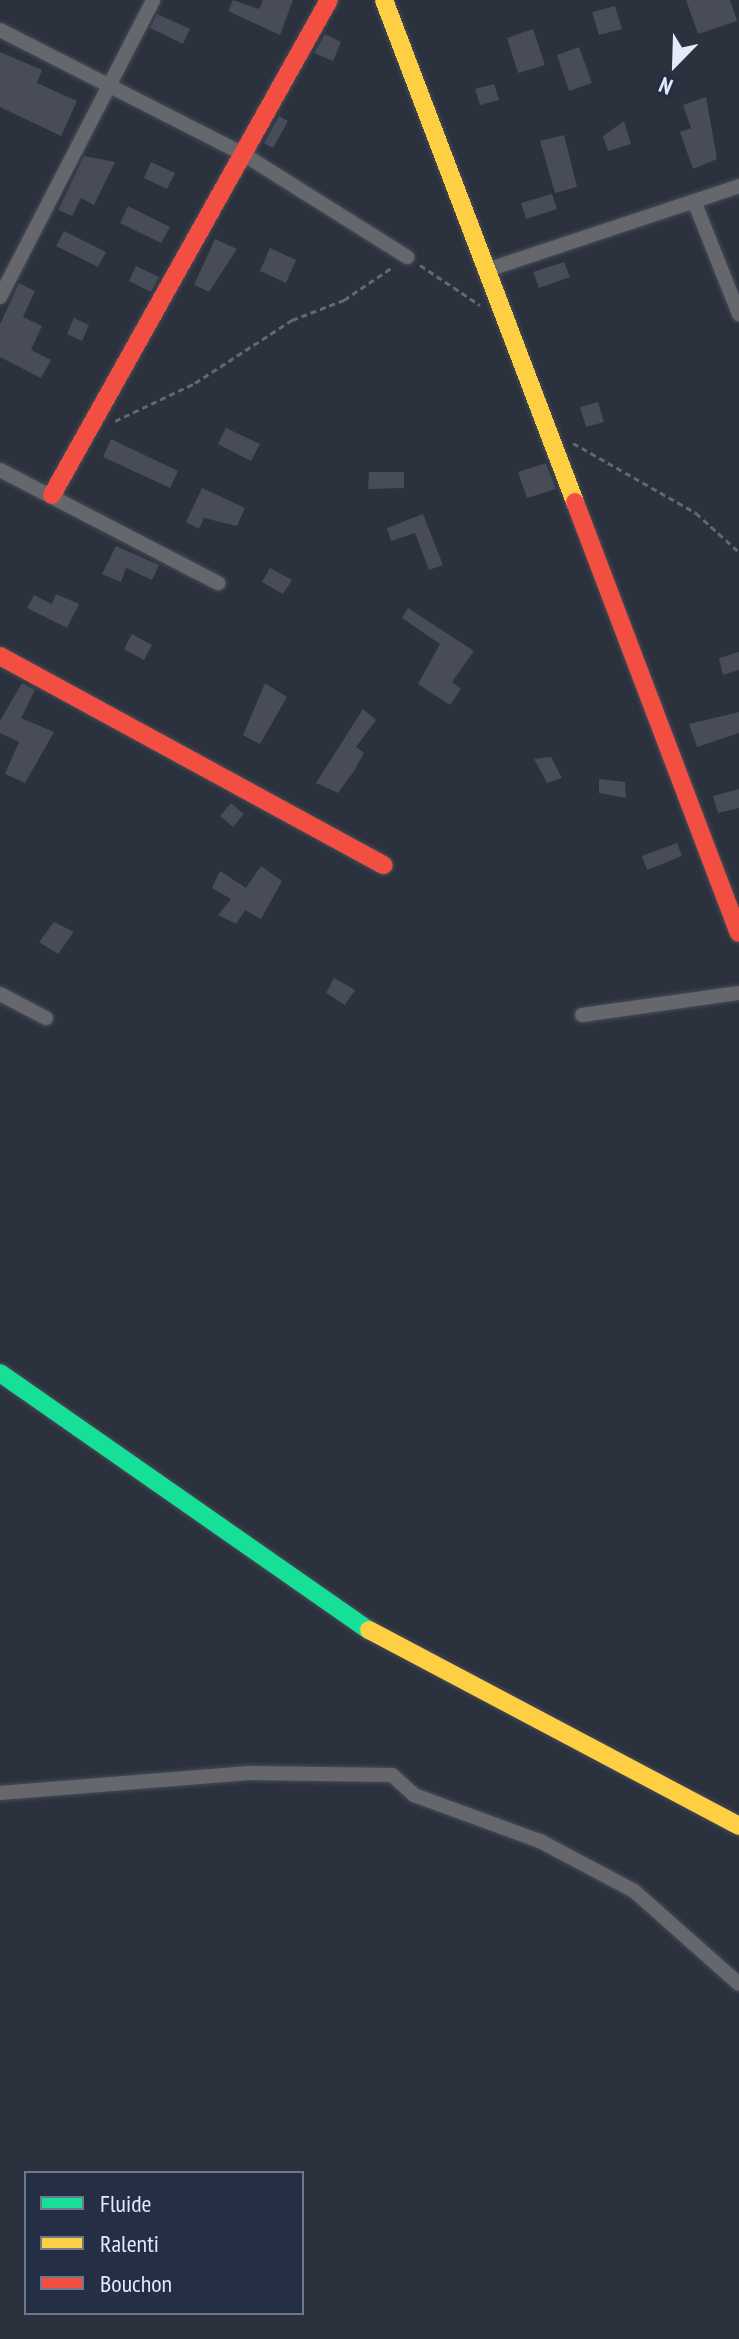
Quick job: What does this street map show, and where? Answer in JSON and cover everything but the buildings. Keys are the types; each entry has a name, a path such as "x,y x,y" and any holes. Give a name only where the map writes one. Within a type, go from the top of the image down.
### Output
{"street":[{"path":"0,297 153,0"},
{"path":"52,495 329,0"},
{"path":"384,0 739,933"},
{"path":"0,30 243,154 407,257"},
{"path":"487,270 739,186"},
{"path":"694,201 739,314"},
{"path":"0,470 218,583"},
{"path":"0,656 384,865"},
{"path":"582,1015 739,993"},
{"path":"0,994 46,1018"},
{"path":"0,1373 377,1636 739,1826"},
{"path":"0,1793 249,1773 392,1775 414,1795 540,1841 634,1891 739,1984"}],"path":[{"path":"86,434 195,383 292,320 344,300 407,257 482,306"},
{"path":"547,429 696,513 739,552"}],"traffic: fast":[{"path":"0,1373 369,1630"}],"traffic: slow":[{"path":"384,0 575,502"},
{"path":"369,1630 739,1826"}],"traffic: jam":[{"path":"52,495 329,0"},
{"path":"575,502 739,933"},
{"path":"0,656 384,865"}]}
